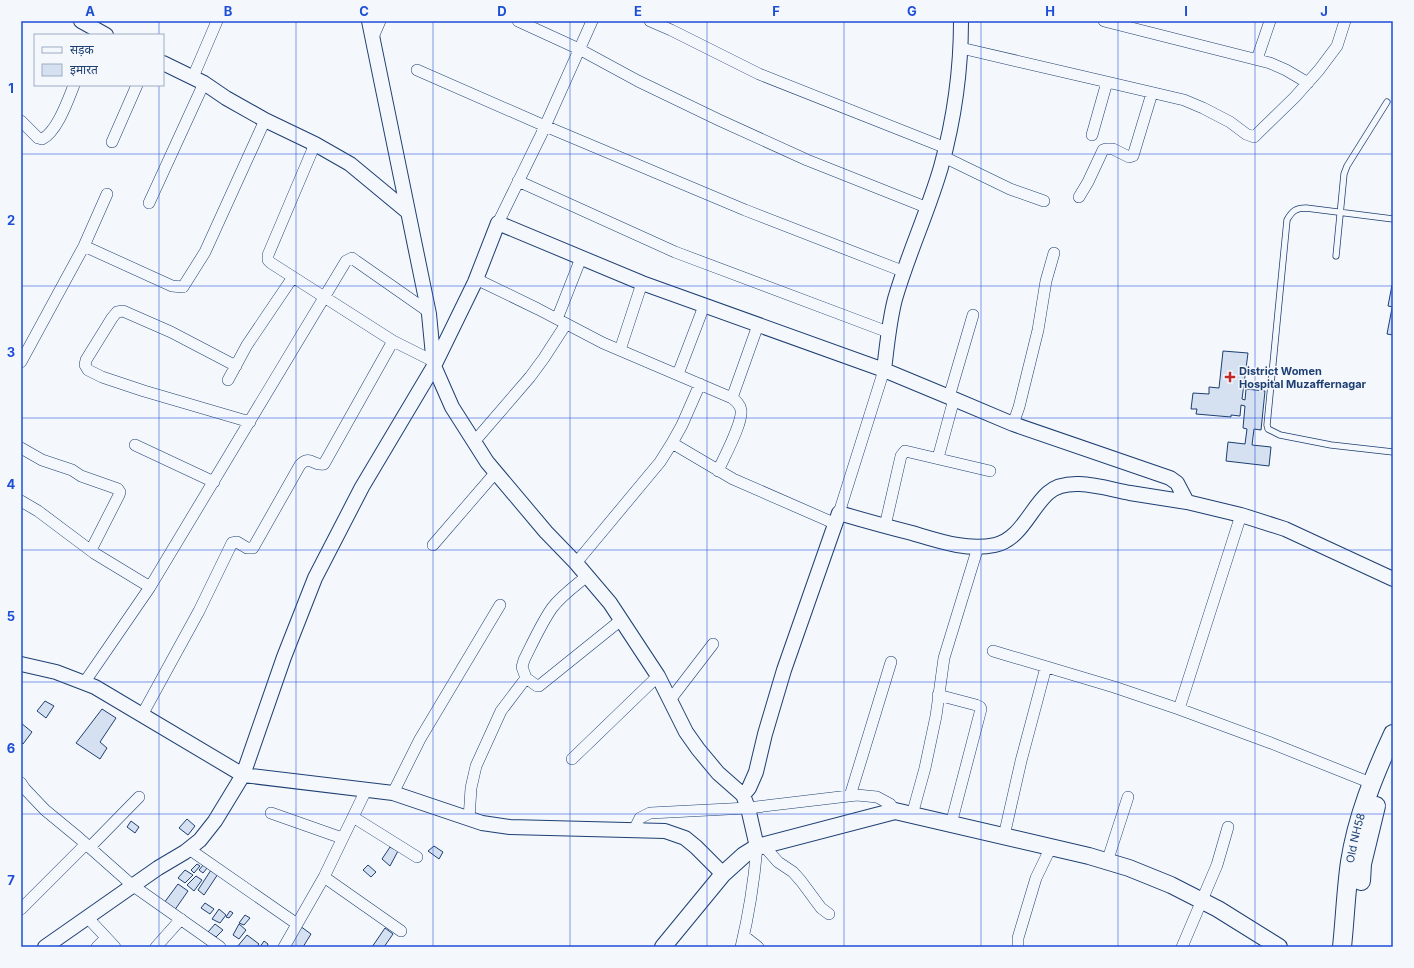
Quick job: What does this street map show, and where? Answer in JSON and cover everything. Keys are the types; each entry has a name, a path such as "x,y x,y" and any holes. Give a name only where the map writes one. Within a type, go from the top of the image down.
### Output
{"main road":[{"name":"Old NH58","path":"1342,947 1350,862 1356,831 1378,766 1393,734"},
{"name":"Old NH58","path":"1354,947 1362,864 1379,797 1393,762"},
{"path":"663,947 723,874 744,855 760,846 895,811 1051,847 1129,868 1171,885 1218,909 1275,946"}],"street":[{"path":"81,21 101,34"},
{"path":"149,204 198,80 217,21"},
{"path":"370,21 429,312 434,364 452,408 487,462 546,532 576,563 610,603 658,676 686,732 718,773 743,795 760,846 741,947"},
{"path":"373,37 380,21"},
{"path":"518,21 579,49 638,81 719,120 807,160 928,208"},
{"path":"45,947 132,885 189,849 200,840 215,821 243,775 284,657 316,578 362,487 434,364 476,279 498,222 545,126 592,21"},
{"path":"650,21 759,74 945,152 1010,189 1044,200"},
{"path":"743,795 749,788 756,772 765,734 784,670 837,518 884,370 888,332 895,298 928,208 945,152 958,81 961,48 961,21"},
{"path":"1104,21 1257,59 1286,70 1308,83"},
{"path":"1257,59 1270,21"},
{"path":"961,48 1184,100 1230,122 1248,136 1254,137 1319,70 1337,46 1345,21"},
{"path":"164,63 198,80 265,120 315,144 354,167 408,212"},
{"path":"417,70 545,126 745,210 905,272"},
{"path":"1092,135 1108,82"},
{"path":"21,121 38,138 45,138 61,114 74,86"},
{"path":"112,142 137,86"},
{"path":"1078,197 1088,182 1103,150 1110,149 1129,157 1133,156 1152,93"},
{"path":"84,246 172,286 183,287 205,252 265,120"},
{"path":"315,144 268,254 268,260 392,341 434,364"},
{"path":"518,182 675,252 888,332"},
{"path":"21,362 84,246 107,194"},
{"path":"498,222 642,283 884,370 1013,424 1170,478 1177,483 1187,502"},
{"path":"1013,424 1019,407 1038,330 1046,281 1054,253"},
{"path":"84,683 150,587 346,261 352,258 429,312"},
{"path":"474,442 530,377 544,358 561,321 582,258"},
{"path":"228,380 247,345 294,277"},
{"path":"476,279 603,343 732,398 741,408 742,415 718,471"},
{"path":"620,350 642,283"},
{"path":"678,374 704,306"},
{"path":"236,366 171,332 123,311 117,312 112,318 86,360 85,365 88,370 144,391 250,422"},
{"path":"938,458 973,315"},
{"path":"732,398 758,325"},
{"path":"142,715 199,612 232,543 236,542 247,548 253,548 300,465 304,461 308,460 320,465 324,464 392,341"},
{"path":"576,563 660,462 682,425 700,384"},
{"path":"672,444 733,479 837,518 885,526 955,545 978,547 992,546 1007,540 1027,520 1047,494 1063,485 1082,484 1187,502 1240,515 1285,529 1393,579"},
{"path":"135,445 214,482"},
{"path":"21,448 42,460 72,470 82,476 118,489 120,492 91,550"},
{"path":"885,526 901,456 903,453 908,451 990,471"},
{"path":"433,545 496,472"},
{"path":"21,501 38,511 91,550 150,587"},
{"path":"1179,709 1240,515"},
{"path":"912,815 936,716 944,658 978,547"},
{"path":"587,576 562,598 546,618 522,665 523,673 526,678 539,686 621,620"},
{"path":"393,793 420,739 500,605"},
{"path":"670,700 714,644"},
{"path":"993,651 1114,687 1179,709 1271,743 1372,784"},
{"path":"850,796 891,662"},
{"path":"21,664 56,672 95,687 243,775 393,793 482,823 510,827 665,830 684,838 723,874"},
{"path":"1004,836 1021,762 1046,667"},
{"path":"572,759 658,676"},
{"path":"469,819 471,788 476,766 501,711 526,678"},
{"path":"938,695 976,705 981,709 952,824"},
{"path":"21,783 45,810 132,885 220,947"},
{"path":"284,947 324,877 366,790"},
{"path":"634,830 640,818 650,812 748,808 857,795 877,797 890,804 895,811"},
{"path":"21,909 139,797"},
{"path":"1107,862 1128,797"},
{"path":"271,813 342,838"},
{"path":"353,817 417,857"},
{"path":"1182,947 1217,865 1228,827"},
{"path":"760,846 778,862 793,872 801,880 822,908 829,914"},
{"path":"1018,947 1018,938 1036,878 1051,847"},
{"path":"189,849 297,924"},
{"path":"324,877 401,931"},
{"path":"87,917 115,947"},
{"path":"156,947 181,919"},
{"path":"744,936 758,947"},
{"path":"97,947 106,938"}],"lane":[{"path":"1336,256 1346,169 1387,102"},
{"path":"1393,220 1306,208 1298,208 1292,212 1287,220 1266,425 1268,429 1280,435 1331,445 1393,452"}],"building":[{"path":"1392,285 1393,286 1393,307 1388,306"},
{"path":"1392,308 1393,309 1393,335 1387,334"},
{"path":"1223,351 1248,353 1242,399 1245,400 1246,389 1265,391 1261,430 1254,429 1252,445 1271,447 1269,466 1226,461 1228,442 1245,444 1247,429 1243,428 1245,406 1241,405 1240,416 1231,415 1231,417 1196,414 1197,409 1191,409 1193,393 1209,394 1209,387 1219,388"},
{"path":"45,701 54,706 46,718 37,711"},
{"path":"102,709 116,718 100,742 107,748 100,759 76,743"},
{"path":"21,723 32,732 23,744 21,743"},
{"path":"187,819 195,826 188,835 179,828"},
{"path":"131,821 139,827 135,833 127,827"},
{"path":"434,846 443,852 439,859 428,851"},
{"path":"390,847 398,851 390,866 382,859"},
{"path":"197,864 200,866 194,873 191,870"},
{"path":"204,864 208,867 203,873 199,870"},
{"path":"368,865 376,872 371,877 363,870"},
{"path":"185,870 193,875 185,883 178,878"},
{"path":"211,870 218,874 204,895 198,890"},
{"path":"196,876 202,880 194,891 187,885"},
{"path":"178,884 188,891 174,911 164,903"},
{"path":"205,903 214,909 210,914 201,908"},
{"path":"219,909 226,915 220,923 212,919"},
{"path":"230,911 233,913 229,918 226,917"},
{"path":"245,915 250,918 244,925 239,923"},
{"path":"215,924 223,930 216,937 208,932"},
{"path":"239,924 246,930 239,939 233,935"},
{"path":"300,926 311,934 303,947 290,947"},
{"path":"385,928 393,934 384,947 372,947"},
{"path":"247,935 259,944 257,947 237,947"},
{"path":"264,941 268,944 267,947 260,947"}],"place":[{"name":"District Women Hospital Muzaffernagar","path":"1230,377"}]}
